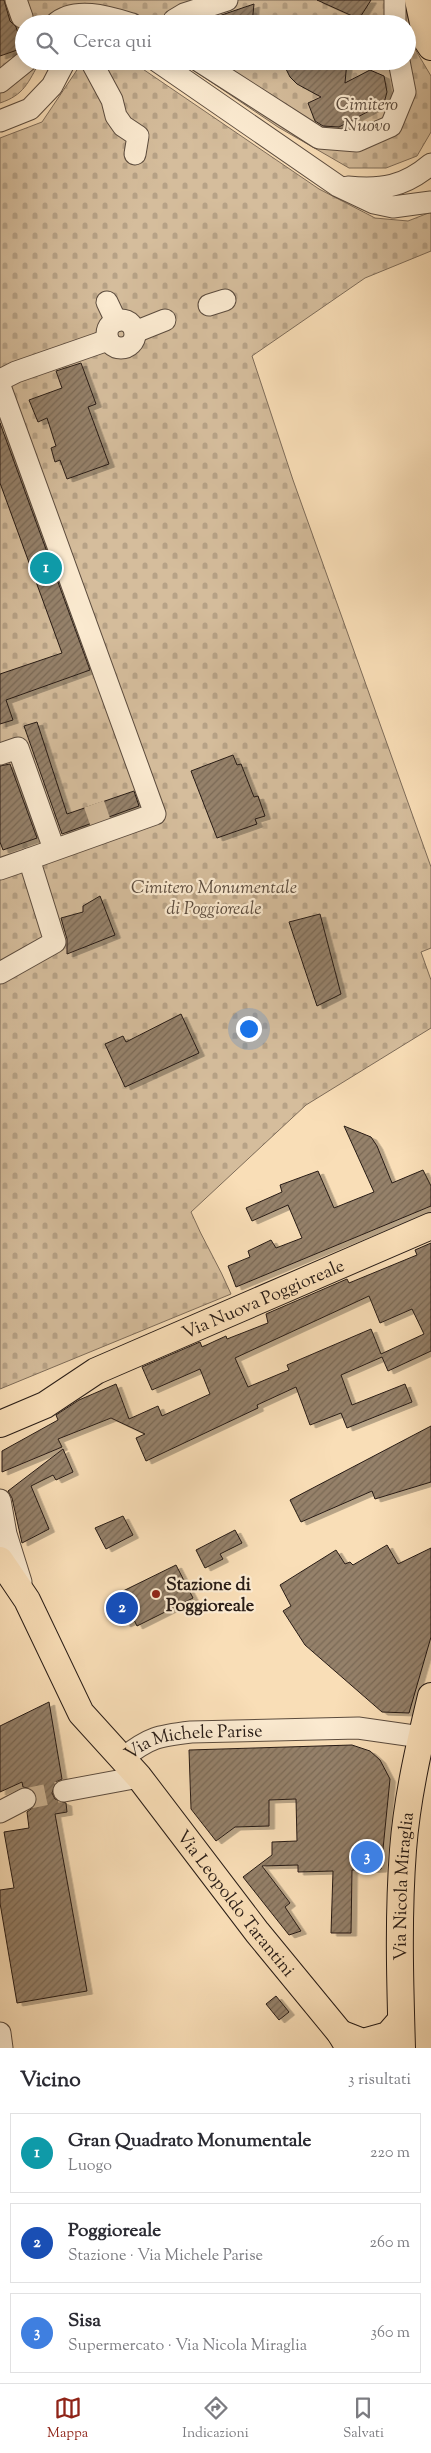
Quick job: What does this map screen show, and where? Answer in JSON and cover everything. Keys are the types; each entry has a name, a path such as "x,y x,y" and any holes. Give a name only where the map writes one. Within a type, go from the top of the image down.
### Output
{"main road":[{"path":"418,0 427,41 431,47"},
{"name":"Via Nuova Poggioreale","path":"0,1424 45,1405 96,1370 431,1226"},
{"name":"Via Michele Parise","path":"0,1560 27,1600 81,1713 131,1767"},
{"name":"Via Nicola Miraglia","path":"402,2048 400,1914 403,1849 408,1802 431,1696"},
{"name":"Via Leopoldo Tarantini","path":"131,1767 257,1932 345,2041"},
{"path":"345,2041 363,2042 388,2035 402,2020"}],"street":[{"path":"182,15 227,0"},
{"path":"395,0 395,15"},
{"path":"84,15 96,13 103,15"},
{"path":"0,82 15,70"},
{"path":"0,121 30,109 52,86 60,70"},
{"path":"96,70 112,100 116,116 123,126 138,136 135,154"},
{"path":"171,70 338,186 374,204 392,207 427,203"},
{"path":"213,70 319,138 357,141 391,126 405,92 401,70"},
{"path":"338,186 369,189 390,186 415,178 431,164"},
{"path":"415,178 412,189 414,196 427,203"},
{"path":"0,380 110,321 113,347 125,348 133,342 136,332 165,320"},
{"path":"0,386 155,814 103,829 29,859 2,863"},
{"path":"0,754 18,748 54,849"},
{"path":"0,973 55,942 29,859"},
{"name":"Via Michele Parise","path":"0,1500 6,1534 27,1600"},
{"name":"Via Michele Parise","path":"131,1767 145,1741 167,1735 191,1732 358,1728 421,1737"},
{"path":"64,1790 131,1767"},
{"path":"0,1812 25,1799"},
{"path":"0,2032 2,2048"}],"green space":[{"name":"Cimitero Nuovo","path":"0,0 404,0 407,15 15,15 15,70 35,70 20,92 0,103"},
{"name":"Cimitero Nuovo","path":"416,51 431,76 431,132 417,156 386,168 349,168 278,127 193,70 416,70"},
{"name":"Cimitero Monumentale di Poggioreale","path":"77,70 144,70 319,189 375,218 408,221 431,212 431,251 365,278 252,356 293,480 431,867 431,948 421,952 431,980 431,1028 306,1105 191,1212 231,1294 0,1389 0,138 42,122"}],"building":[{"path":"0,0 4,0 10,21 15,26 15,51 0,56"},
{"path":"317,0 371,0 362,15 350,15"},
{"path":"254,4 253,15 222,15"},
{"path":"286,70 346,70 345,83 370,70 384,76 387,92 384,103 339,127 323,126 315,121 308,103 321,97 297,84"},
{"path":"81,363 96,404 88,407 109,464 67,479 60,460 55,462 51,448 56,446 47,418 38,422 29,400 62,388 56,371"},
{"path":"0,423 90,670 6,700 13,720 0,724 0,674 62,653 0,483"},
{"path":"37,722 67,814 134,791 139,806 62,834 24,726"},
{"path":"233,755 237,765 241,764 254,797 258,796 265,816 255,819 257,824 217,838 191,771"},
{"path":"10,764 37,838 3,850 0,842 0,766"},
{"path":"100,896 115,935 67,954 67,939 61,918 83,912 83,906"},
{"path":"320,914 341,994 317,1006 289,922"},
{"path":"181,1014 199,1053 125,1087 105,1044 123,1036 126,1042"},
{"path":"344,1126 371,1137 377,1146 392,1183 423,1170 431,1186 431,1206 236,1287 228,1266 250,1257 248,1251 271,1240 276,1248 302,1238 288,1205 252,1221 246,1208 282,1192 280,1185 318,1171 334,1208 374,1192"},
{"path":"431,1243 431,1351 388,1371 382,1357 341,1375 352,1405 405,1384 412,1402 347,1428 341,1413 310,1425 296,1387 257,1405 258,1408 146,1461 136,1438 145,1434 111,1418 58,1439 62,1447 2,1472 2,1451 58,1420 56,1415 79,1400 116,1384 129,1419 158,1406 162,1416 210,1394 200,1369 152,1390 142,1367 200,1342 202,1347 226,1336 227,1339 268,1323 266,1314 347,1279 349,1283 417,1255 415,1250","holes":["369,1296 380,1323 412,1309 424,1334 381,1354 371,1329 287,1365 289,1370 248,1387 235,1358"]},
{"path":"431,1426 431,1482 375,1499 372,1491 301,1522 290,1500"},
{"path":"63,1449 73,1472 56,1480 53,1475 31,1486 49,1529 22,1543 12,1498 8,1491"},
{"path":"123,1516 133,1535 106,1549 95,1528"},
{"path":"235,1530 242,1543 220,1554 223,1559 205,1568 196,1550"},
{"path":"387,1545 398,1564 431,1548 431,1637 409,1713 382,1712 305,1645 283,1611 291,1606 280,1585 336,1550 345,1564 350,1562 353,1565"},
{"name":"Stazione di Poggioreale","path":"176,1565 193,1598 137,1626 134,1620 125,1624 114,1600 122,1596 121,1592"},
{"path":"49,1702 62,1779 56,1782 52,1793 55,1799 66,1803 67,1812 55,1814 87,1991 17,2003 0,1903 0,1890 14,1888 4,1832 29,1828 27,1812 35,1806 37,1799 32,1789 23,1787 22,1782 0,1792 0,1726"},
{"path":"352,1745 370,1751 380,1760 390,1779 381,1869 352,1870 351,1933 331,1933 333,1871 298,1872 298,1865 262,1866 290,1903 285,1907 301,1931 289,1935 243,1877 272,1855 272,1842 297,1841 296,1799 269,1800 269,1826 235,1827 216,1841 191,1809 189,1750"},
{"path":"276,1996 289,2012 279,2020 266,2004"}],"tunnel":[{"path":"94,804 102,827"},
{"path":"25,1799 64,1791"}],"place":[{"name":"Gran Quadrato Monumentale","path":"46,568"},
{"name":"Stazione di Poggioreale","path":"156,1594"},
{"name":"Poggioreale","path":"122,1608"},
{"name":"Sisa","path":"367,1857"}]}
